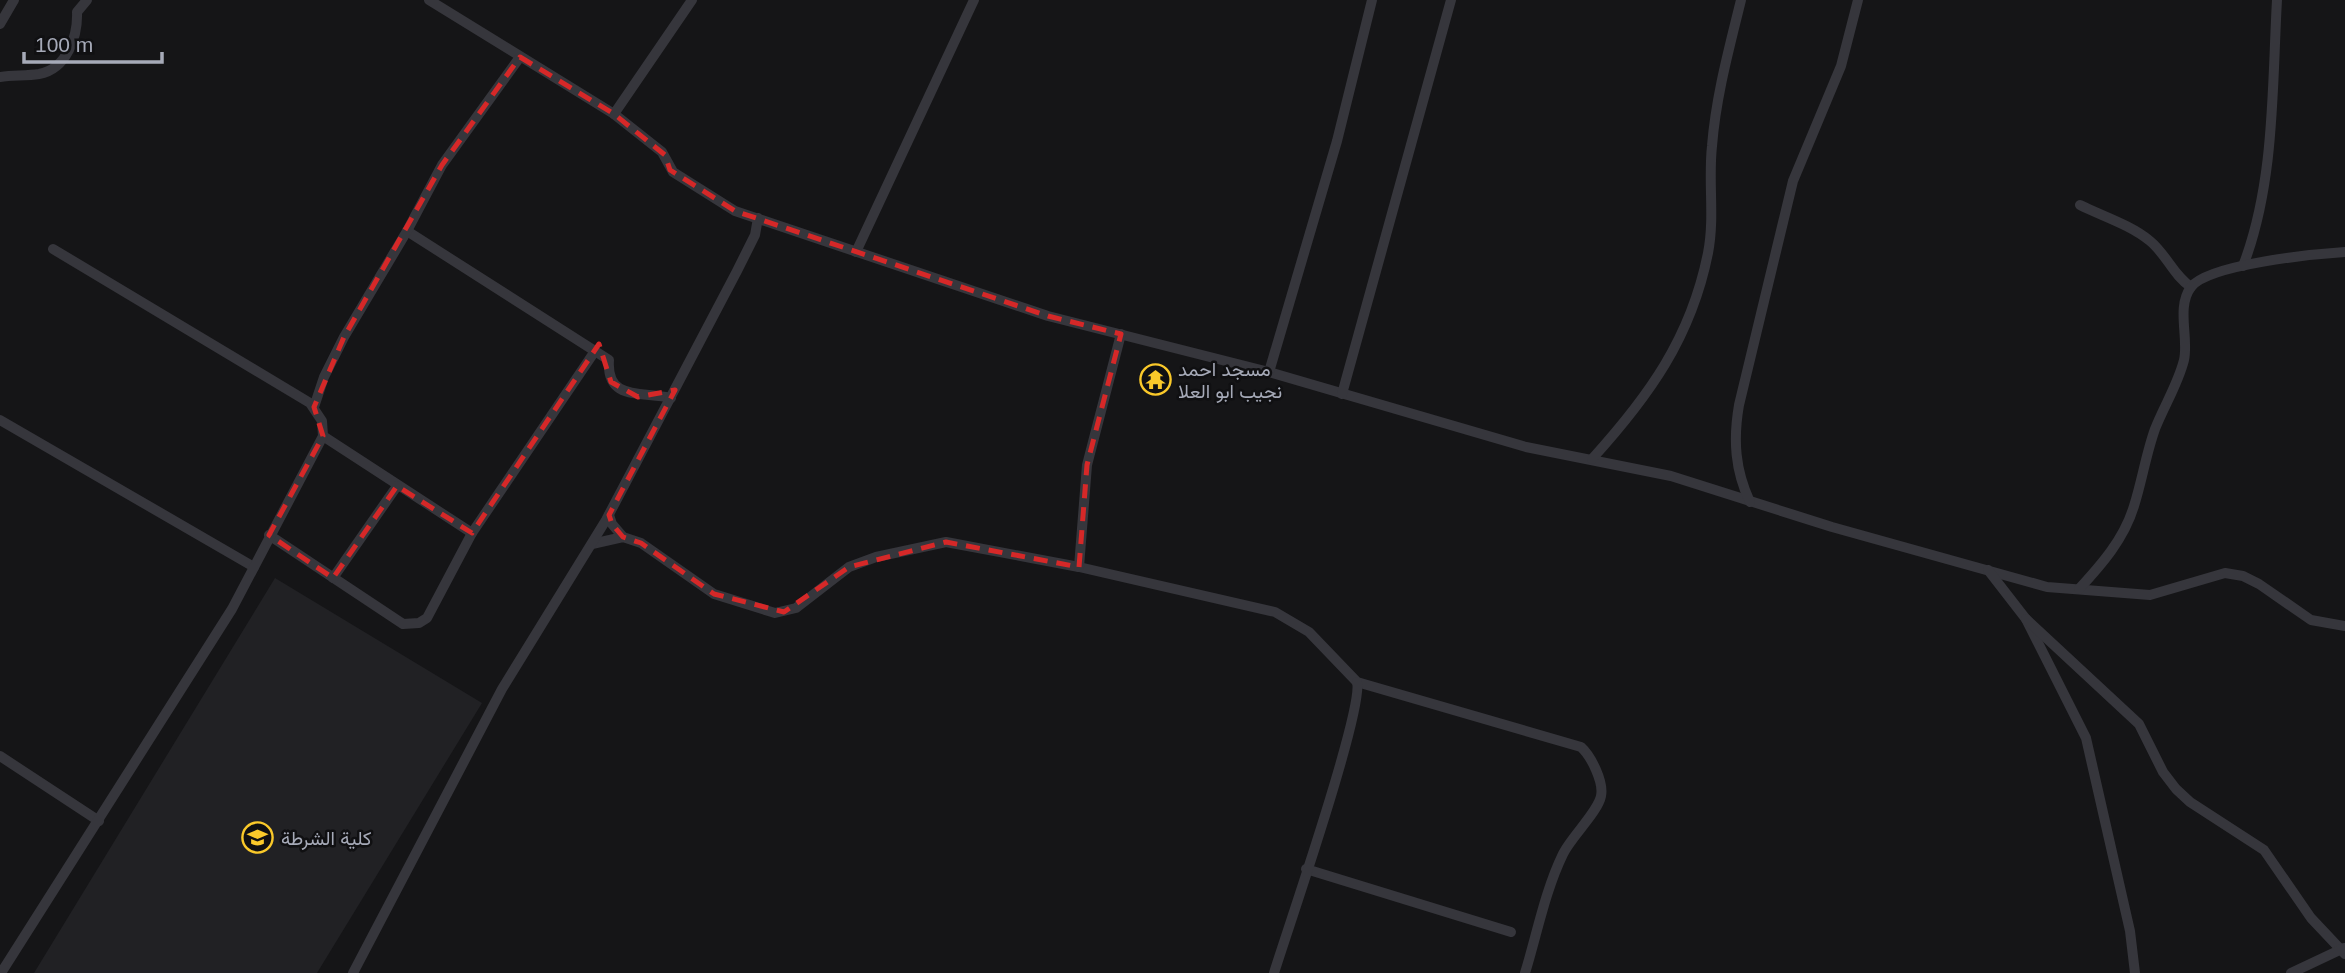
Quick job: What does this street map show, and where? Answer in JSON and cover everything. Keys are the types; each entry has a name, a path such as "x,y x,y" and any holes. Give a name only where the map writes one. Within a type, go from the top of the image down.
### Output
{"street":[{"path":"0,24 14,0"},
{"path":"0,77 41,74 64,58 77,26 77,12 87,0"},
{"path":"614,114 692,0"},
{"path":"856,252 974,0"},
{"path":"1269,372 1337,141 1372,0"},
{"path":"1342,394 1451,0"},
{"path":"1592,459 1654,385 1683,332 1698,288 1708,253 1713,211 1711,150 1716,112 1741,0"},
{"path":"1750,502 1737,468 1736,425 1739,405 1793,181 1841,66 1858,0"},
{"path":"2243,266 2252,241 2267,164 2277,0"},
{"path":"436,2 614,114 665,155 673,172 735,211 1048,316 1269,372 1526,447 1671,476 1750,502 2047,587 2150,595 2225,573 2243,576 2259,584 2311,620 2345,626"},
{"path":"314,407 324,377 344,337 408,231 442,165 520,57"},
{"path":"2080,205 2143,236 2159,250 2181,280 2191,287"},
{"path":"353,973 502,689 609,515 755,234 758,218"},
{"path":"408,231 610,360 607,372 611,382 638,397 656,395 671,398"},
{"path":"1,973 232,609 323,436 322,421 314,407 278,382 52,249"},
{"path":"2079,589 2115,547 2133,508 2154,432 2185,358 2184,316 2191,287 2200,281 2243,266 2290,256 2345,252"},
{"path":"1079,567 1087,465 1121,334"},
{"path":"269,535 403,624 419,623 427,618 472,533 595,351"},
{"path":"0,421 254,568"},
{"path":"323,436 472,533"},
{"path":"333,578 397,486"},
{"path":"609,515 612,524 623,537"},
{"path":"592,544 623,537 641,543 714,594 775,613 796,608 849,567 946,542 1079,567 1275,611 1309,632 1357,682 1581,747 1590,758 1601,786 1601,799 1569,842 1556,870 1525,973"},
{"path":"1988,570 2026,619 2139,724 2163,772 2176,789 2190,802 2264,850 2311,918 2344,951 2291,973"},
{"path":"2026,619 2087,738 2130,931 2135,973"},
{"path":"1274,973 1347,737 1358,695 1357,682"},
{"path":"0,755 99,821"},
{"path":"1306,869 1511,932"}],"highlighted area":[{"path":"520,57 614,114 665,155 670,170 735,211 1048,316 1121,334 1087,465 1079,567 946,542 849,567 784,612 714,594 641,543 623,537 612,524 609,515 675,390 638,397 611,382 599,344 472,533 397,486 333,578 269,535 323,436 314,407 344,337 442,165"}],"shaded area":[{"name":"كلية الشرطة","path":"275,578 482,703 317,973 34,973"}],"place":[{"name":"مسجد احمد نجيب ابو العلا","path":"1155,380"},
{"name":"كلية الشرطة","path":"258,838"}]}
